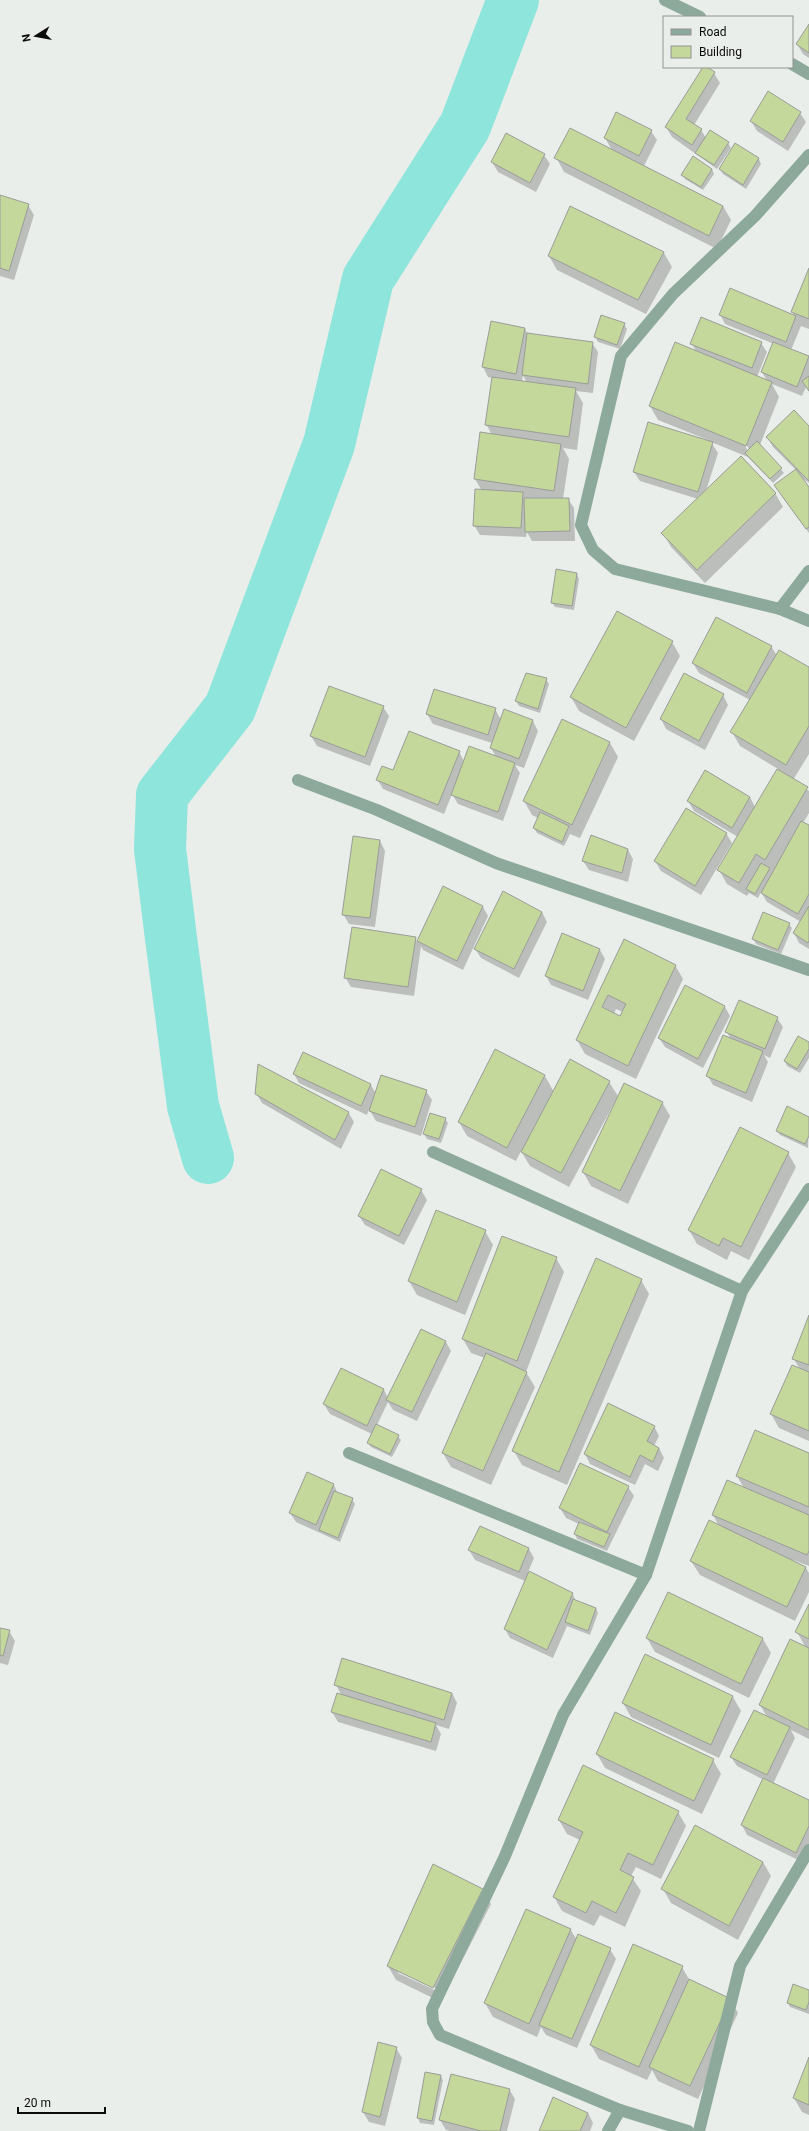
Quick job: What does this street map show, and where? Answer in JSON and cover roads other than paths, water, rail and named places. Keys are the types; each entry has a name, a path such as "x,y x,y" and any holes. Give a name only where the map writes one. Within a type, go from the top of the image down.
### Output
{"street":[{"path":"665,0 698,16"},
{"path":"793,65 809,74"},
{"path":"809,155 755,216 673,294 621,356 581,525 593,550 615,569 780,609 809,621"},
{"path":"780,609 809,571"},
{"path":"298,780 377,810 496,863 809,970"},
{"path":"433,1152 742,1291"},
{"path":"688,2131 620,2110 440,2035 433,2022 432,2009 505,1856 563,1715 646,1575 742,1291 809,1189"},
{"path":"349,1453 646,1575"},
{"path":"699,2131 740,1966 809,1850"},
{"path":"608,2131 620,2110"}],"waterway":[{"path":"208,1158 193,1106 171,938 160,849 162,795 230,708 329,444 368,279 465,126 513,0"}]}
